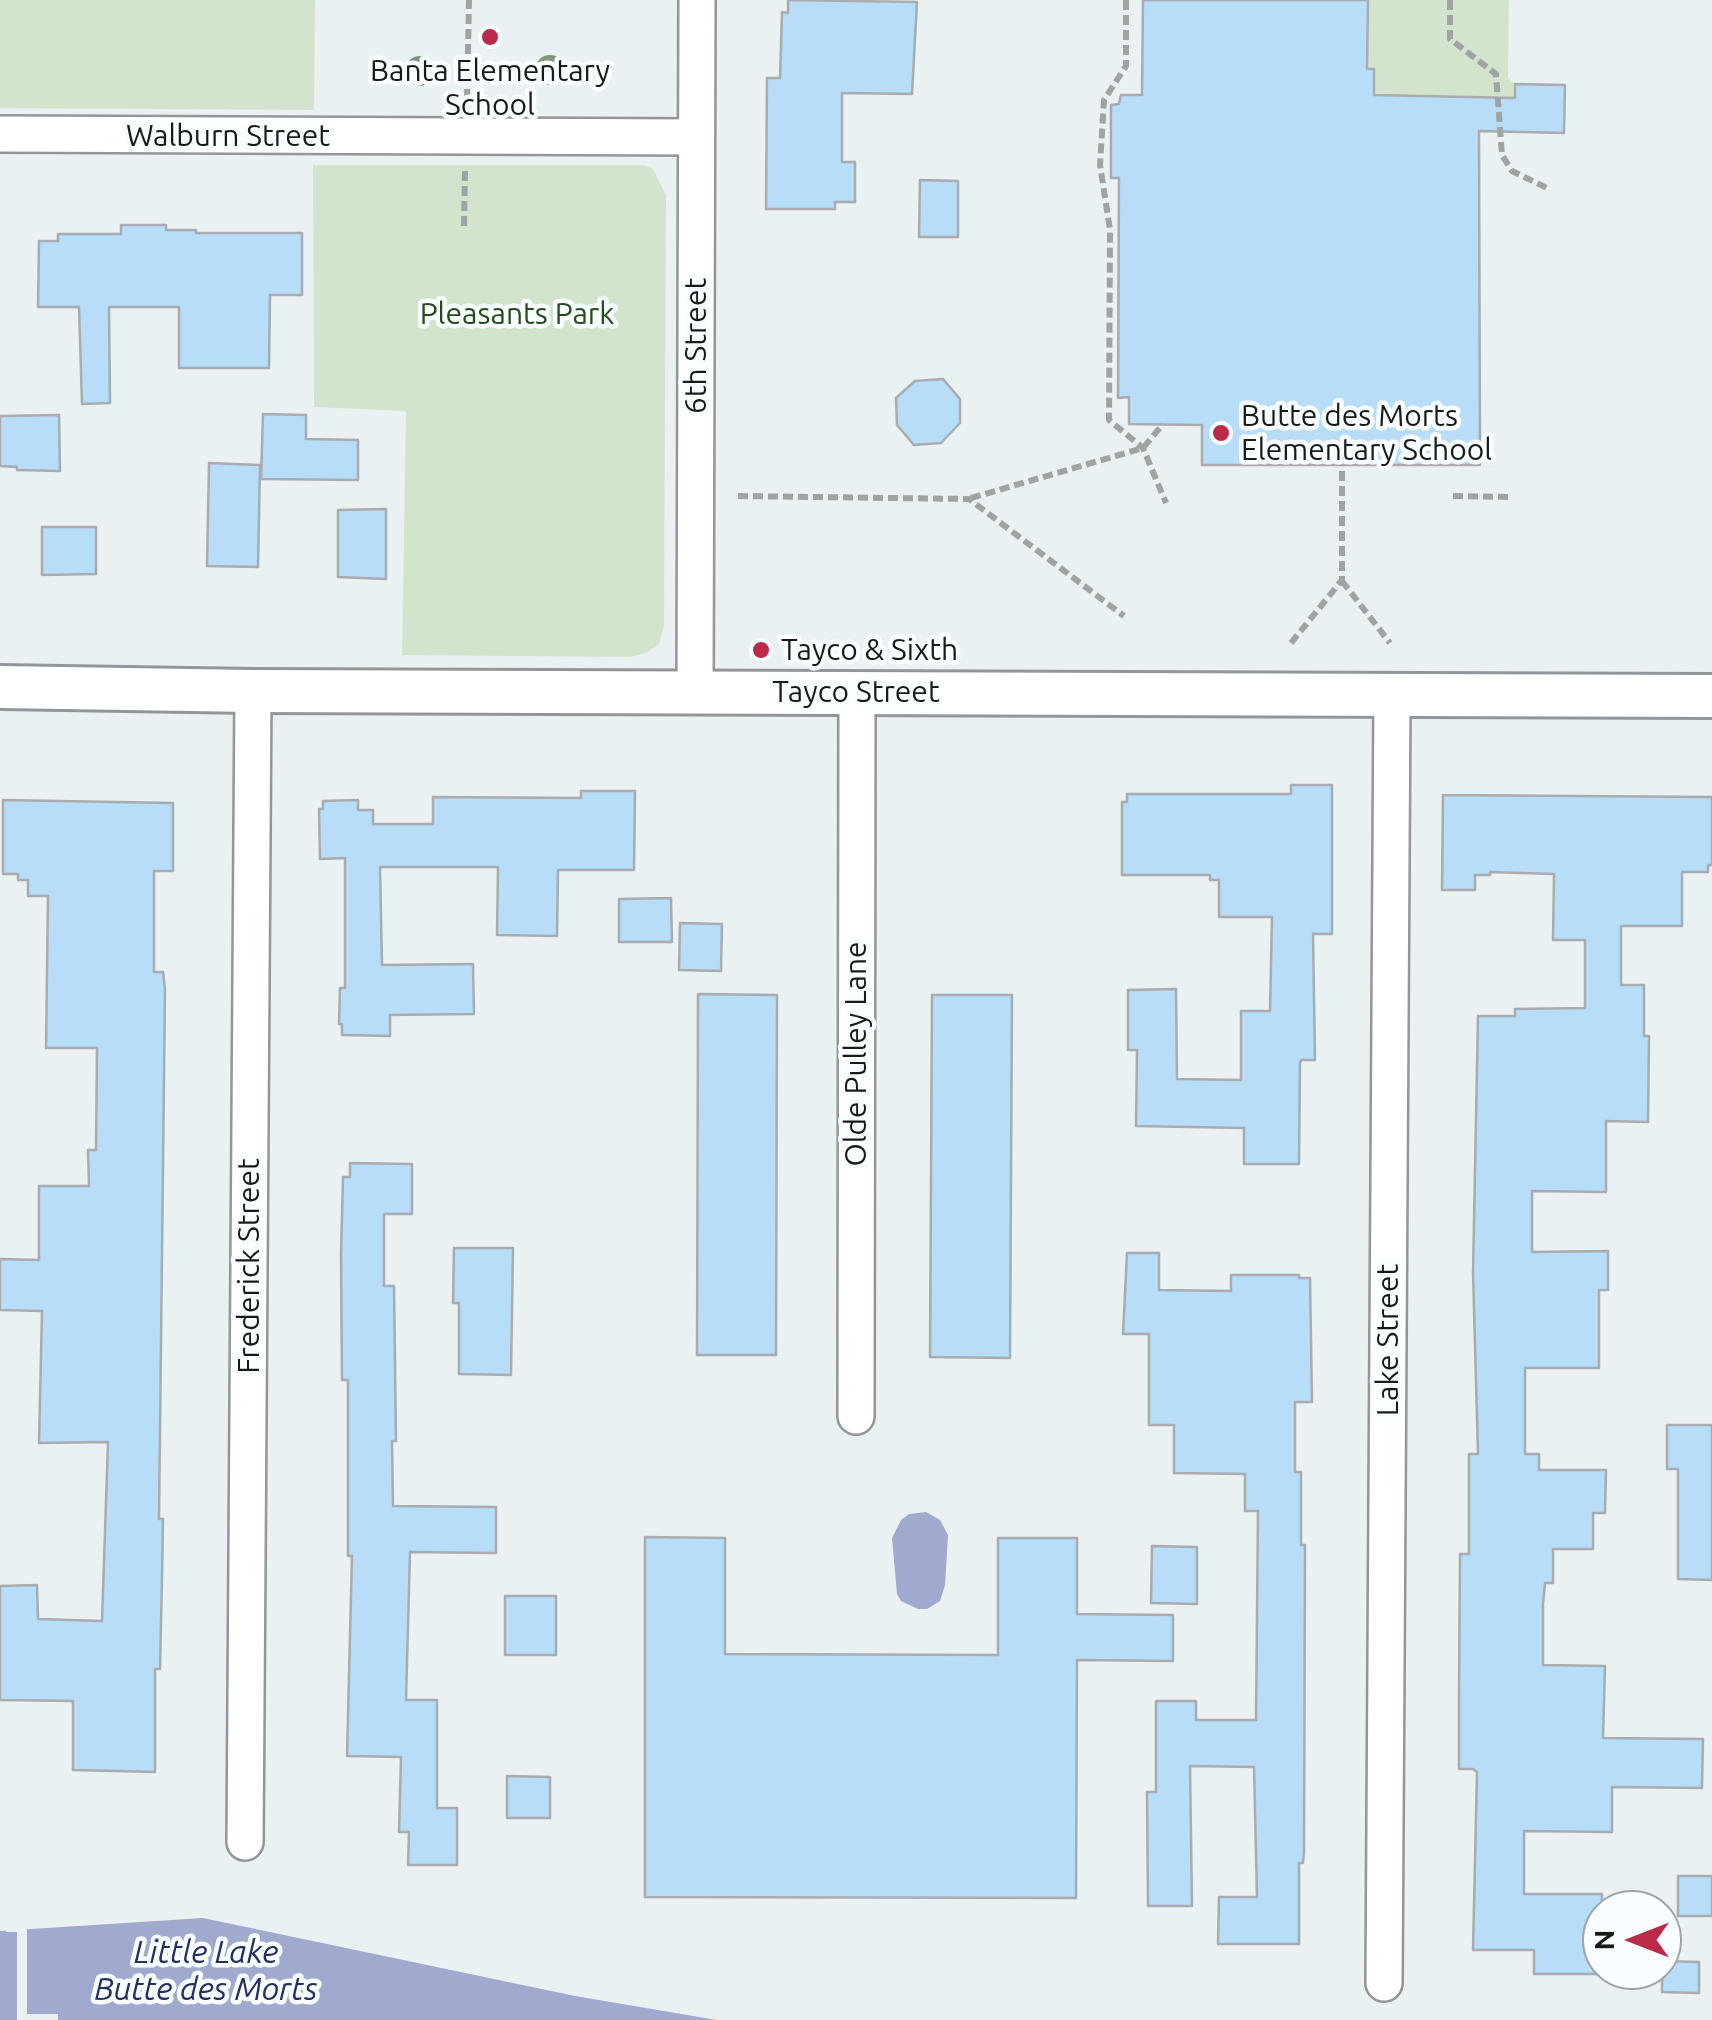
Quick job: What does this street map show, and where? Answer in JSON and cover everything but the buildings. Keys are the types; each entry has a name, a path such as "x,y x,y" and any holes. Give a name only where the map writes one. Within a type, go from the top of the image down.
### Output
{"street":[{"name":"6th Street","path":"695,691 697,0"},
{"name":"Walburn Street","path":"0,134 696,137"},
{"name":"Tayco Street","path":"0,687 1712,696"},
{"name":"Frederick Street","path":"245,1842 253,691"},
{"name":"Olde Pulley Lane","path":"856,1416 857,692"},
{"name":"Lake Street","path":"1384,1983 1392,696"}],"path":[{"path":"466,114 469,0"},
{"path":"1126,0 1126,66 1104,100 1100,165 1110,230 1109,420 1143,448 1166,504"},
{"path":"1450,0 1450,39 1496,74 1502,156 1512,171 1548,188"},
{"path":"464,226 465,165"},
{"path":"738,496 970,499 1143,448 1163,424"},
{"path":"1342,465 1342,580 1390,643"},
{"path":"1453,496 1513,497"},
{"path":"970,499 1124,616"},
{"path":"1292,643 1342,580"}],"green space":[{"path":"0,0 315,0 314,110 0,108"},
{"path":"1368,0 1509,0 1508,78 1515,84 1515,98 1374,95 1374,69 1367,69"},
{"name":"Pleasants Park","path":"313,165 643,165 653,169 666,195 664,626 659,644 630,657 402,655 406,411 314,407"}],"water":[{"path":"926,1512 940,1520 948,1535 945,1585 940,1601 927,1609 918,1609 901,1601 897,1594 892,1538 901,1520 909,1514"},
{"name":"Little Lake Butte des Morts","path":"203,1918 575,1996 717,2020 0,2020 0,1931"}],"pier":[{"path":"6,1927 27,1927 27,2014 58,2014 58,2020 17,2020 17,1932 6,1932"}],"place":[{"name":"Banta Elementary School","path":"490,37"},
{"name":"Butte des Morts Elementary School","path":"1221,433"},
{"name":"Tayco & Sixth","path":"761,650"}]}
